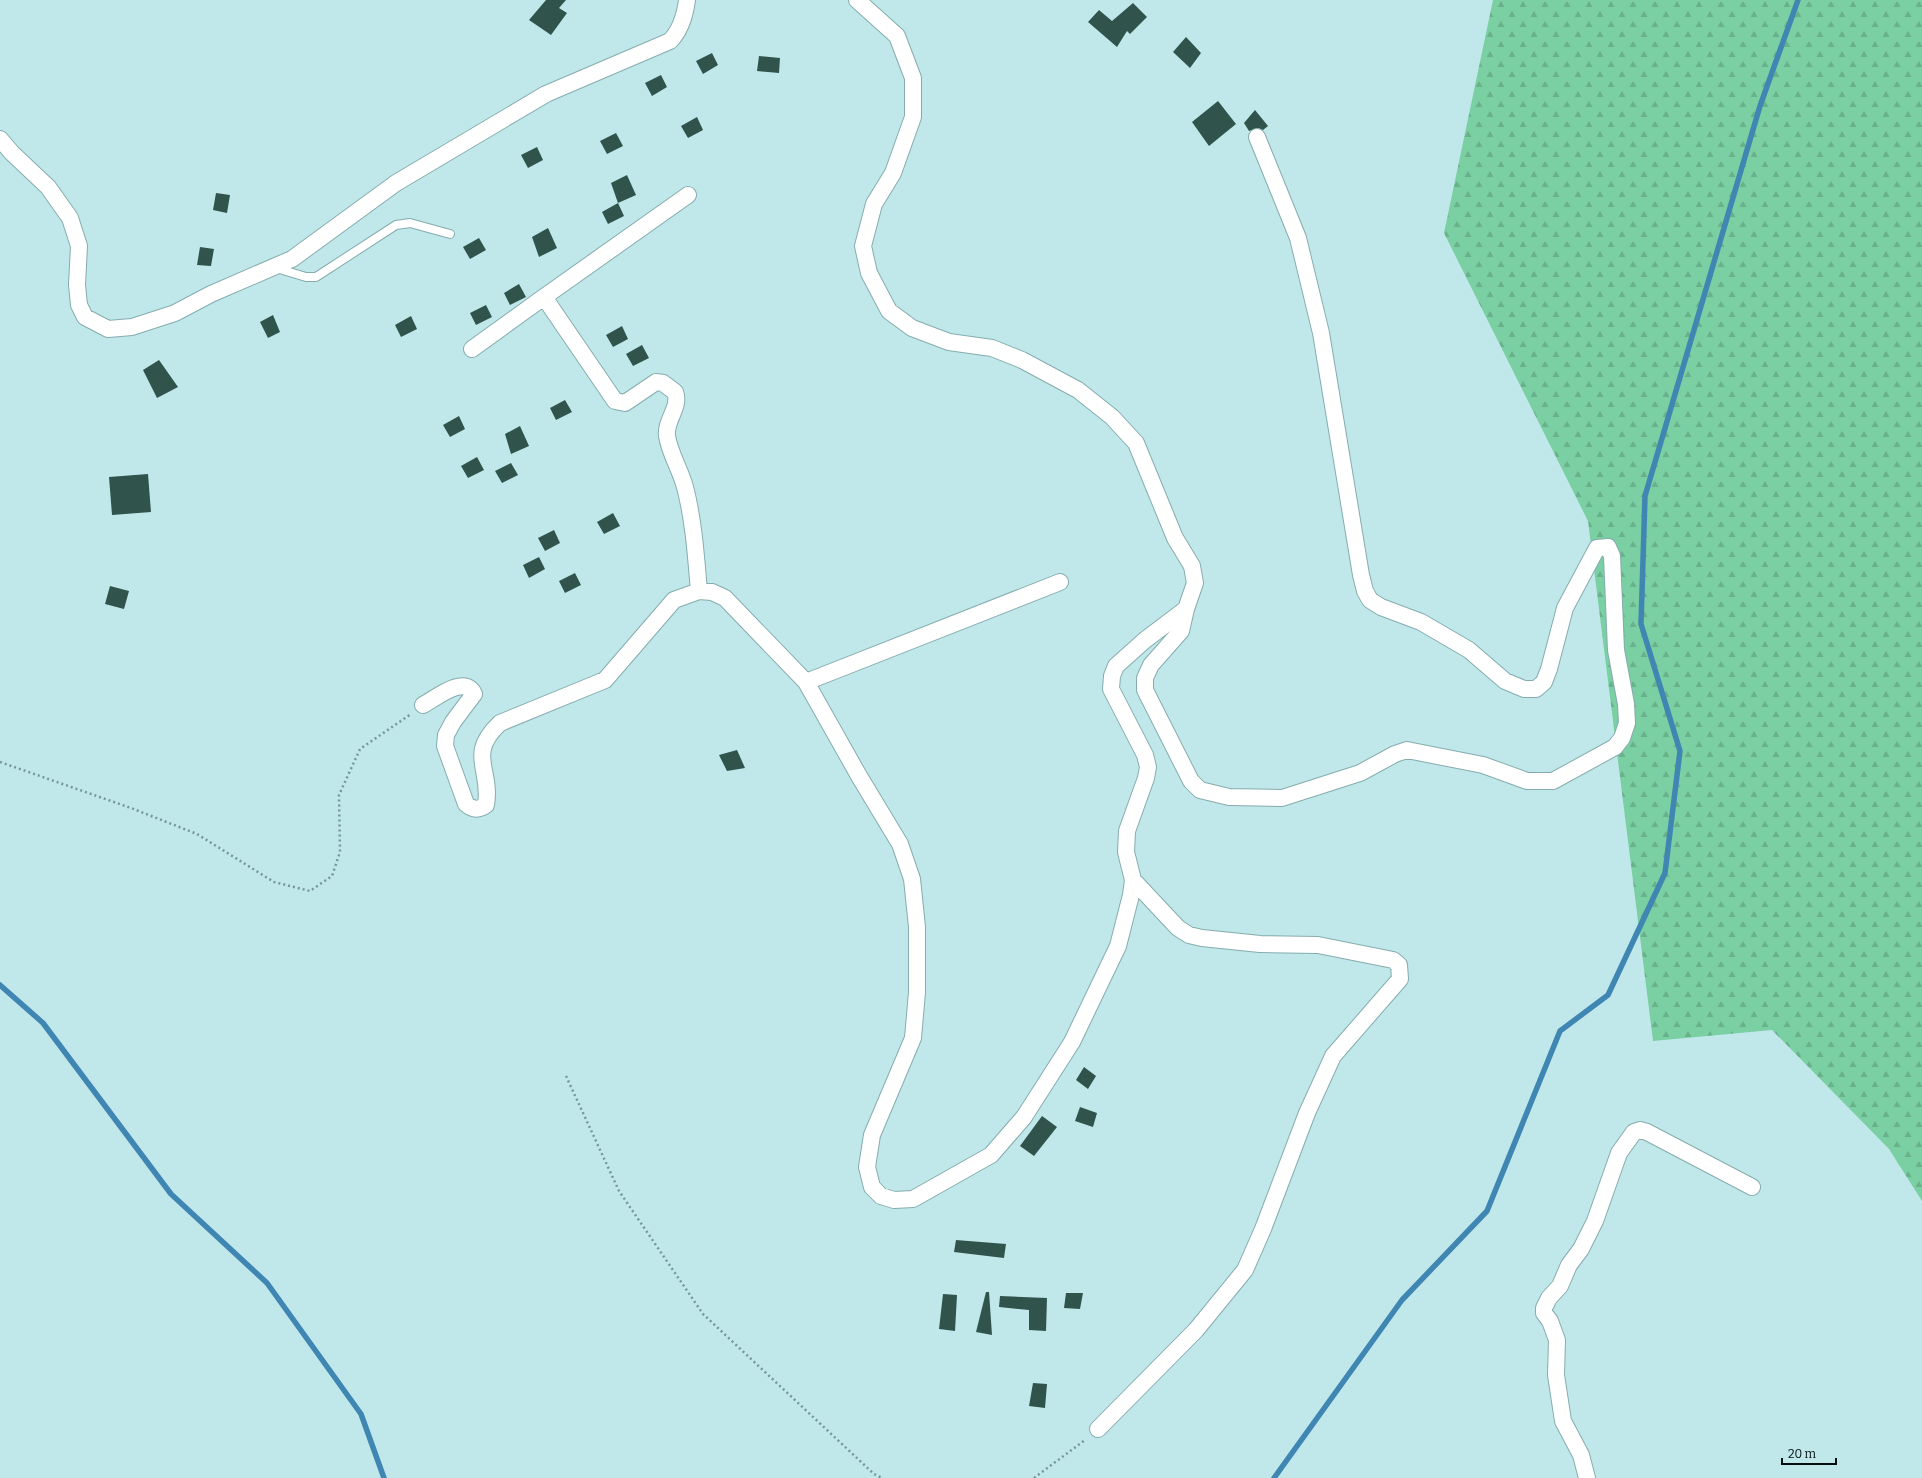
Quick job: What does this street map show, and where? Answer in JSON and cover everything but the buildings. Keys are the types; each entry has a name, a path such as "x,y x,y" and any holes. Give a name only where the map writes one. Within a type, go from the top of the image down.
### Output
{"street":[{"path":"857,0 897,36 913,78 913,117 893,173 874,204 863,246 869,273 889,311 912,328 949,342 992,348 1022,360 1078,390 1112,417 1136,443 1175,538 1192,566 1195,583 1186,609 1181,631 1151,665 1145,678 1145,690 1191,781 1200,790 1229,797 1282,798 1360,773 1395,754 1407,750 1483,764 1527,781 1553,781 1615,747 1622,738 1627,723 1626,704 1616,650 1612,556 1608,547 1597,548 1565,608 1549,669 1544,682 1536,688 1524,689 1505,681 1469,650 1421,622 1381,607 1370,600 1365,591 1361,575 1321,333 1298,238 1257,137"},
{"path":"0,139 12,153 48,187 70,218 79,246 77,284 79,305 85,317 95,324 108,329 132,327 175,313 212,294 292,259 396,183 546,94 670,41 676,35 681,25 686,1"},
{"path":"472,349 688,195"},
{"path":"544,297 615,401 625,403 656,382 663,383 675,392 676,402 668,421 667,434 669,447 686,489 694,525 699,591"},
{"path":"806,682 1060,582"},
{"path":"423,705 458,686 466,685 471,688 474,694 453,722 446,735 445,746 466,804 471,808 480,809 486,805 488,794 481,759 482,749 488,735 500,723 605,680 674,600 699,591 712,592 725,598 806,682 859,776 900,844 912,879 917,927 917,992 912,1038 872,1136 867,1167 872,1186 881,1196 894,1200 913,1199 991,1155 1024,1117 1072,1042 1118,946 1131,895 1133,880 1126,852 1127,831 1146,778 1148,767 1145,755 1110,689 1112,676 1116,666 1186,609"},
{"path":"1098,1430 1196,1330 1245,1270 1263,1229 1306,1113 1333,1056 1400,979 1399,965 1393,960 1318,945 1260,944 1202,938 1189,934 1178,928 1133,880"},
{"path":"1587,1478 1581,1455 1563,1420 1556,1375 1557,1340 1550,1321 1544,1313 1544,1308 1549,1298 1560,1286 1569,1266 1581,1249 1595,1221 1619,1153 1634,1132 1640,1130 1647,1132 1752,1187"}],"lane":[{"path":"273,267 306,277 316,277 396,225 410,223 450,234"}],"path":[{"path":"0,762 131,808 197,834 274,882 310,891 332,876 340,852 339,796 360,749 423,705"},
{"path":"566,1076 619,1191 703,1314 874,1474 882,1478"},
{"path":"1034,1478 1098,1430"}],"green space":[{"path":"1493,0 1922,0 1922,1201 1889,1149 1772,1030 1653,1041 1588,521 1444,233"}],"waterway":[{"path":"1274,1478 1402,1300 1487,1211 1560,1031 1608,995 1665,873 1680,751 1641,624 1645,496 1760,106 1798,0"},
{"path":"0,985 43,1023 171,1194 267,1283 361,1414 384,1478"}]}
